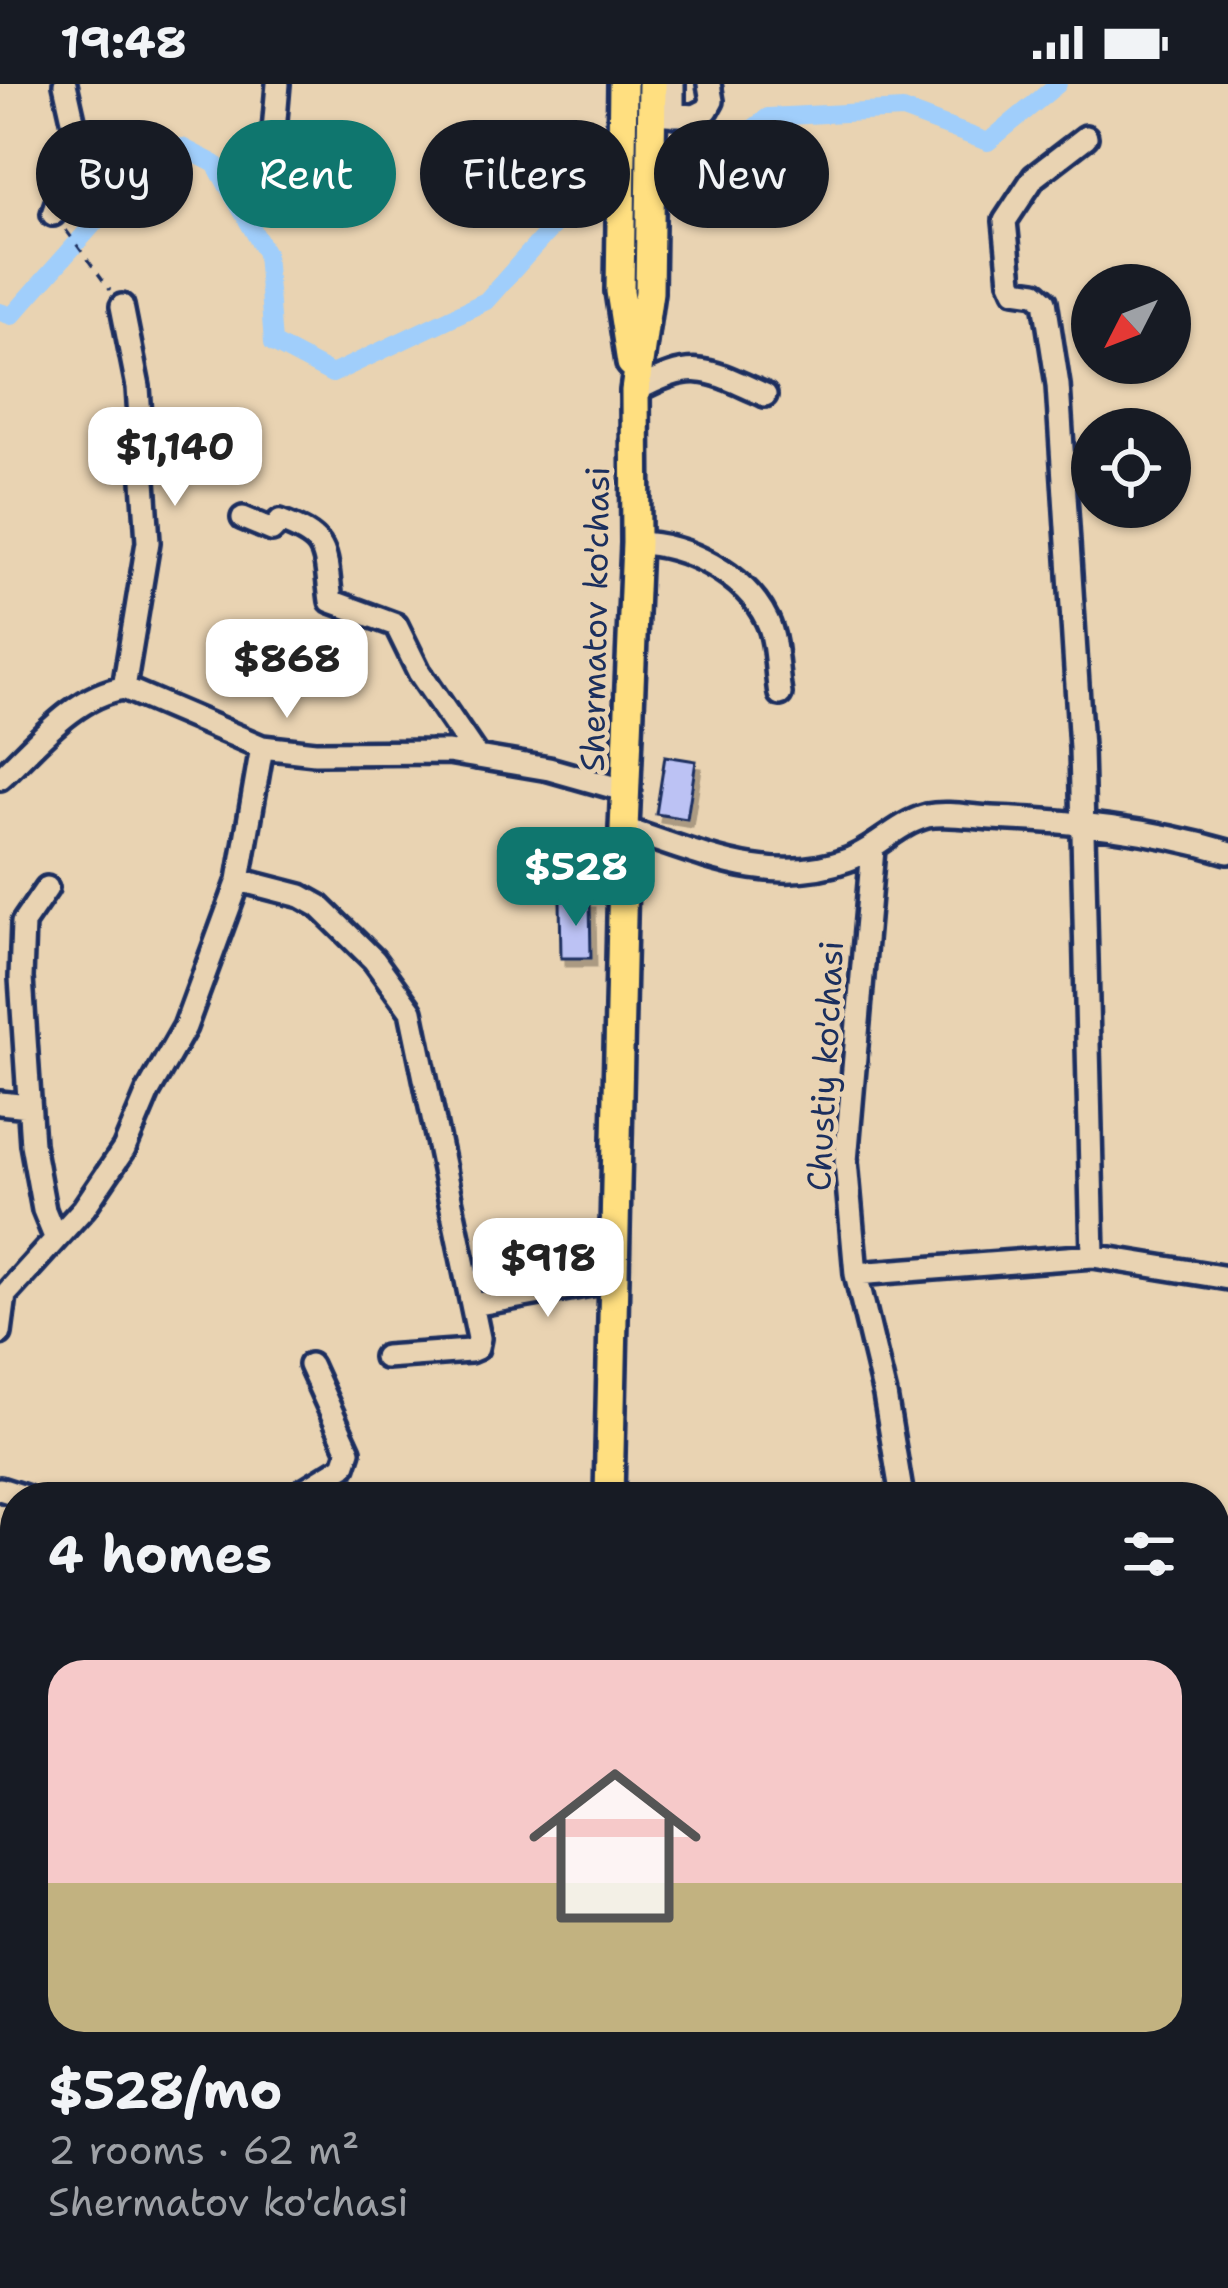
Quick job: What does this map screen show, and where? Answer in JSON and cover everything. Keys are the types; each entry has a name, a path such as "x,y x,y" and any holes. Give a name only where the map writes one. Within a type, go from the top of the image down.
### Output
{"main road":[{"path":"623,106 658,109"},
{"name":"Shermatov ko'chasi","path":"609,1482 623,829 636,543 635,391 620,291 623,106"},
{"name":"Shermatov ko'chasi","path":"635,391 649,292 658,109"}],"street":[{"path":"65,84 73,120"},
{"path":"275,120 278,84"},
{"path":"673,84 658,109 695,116 712,101 709,84"},
{"path":"1086,137 1034,177 1005,221 1011,281 1016,290 1036,293 1045,302 1058,385 1083,822 1094,1256"},
{"path":"122,306 138,386 148,542 124,688"},
{"path":"635,391 676,369 719,374 765,395"},
{"path":"243,518 272,530 280,521 311,532 324,549 331,601 396,625 419,672 477,757"},
{"path":"636,543 654,543 702,561 746,585 769,623 780,694"},
{"path":"0,778 82,704 106,691 124,688 262,747 315,753 448,752 549,769 627,791"},
{"path":"0,1333 3,1290 84,1208 124,1149 148,1092 184,1027 239,880 262,747"},
{"path":"623,829 759,871 785,873 843,862 873,849 902,826 930,815 1083,822 1228,852"},
{"name":"Chustiy ko'chasi","path":"873,849 846,1161 856,1274 885,1395 900,1482"},
{"path":"239,880 301,896 319,906 374,960 411,1011 479,1338 474,1350 385,1357"},
{"path":"46,888 28,912 21,934 29,1106 44,1210 55,1237"},
{"path":"0,1103 29,1106"},
{"path":"856,1274 1094,1256 1228,1278"},
{"path":"472,1305 614,1280"},
{"path":"310,1365 349,1451 344,1466 317,1482"}],"path":[{"path":"64,228 122,306"}],"building":[{"path":"665,756 696,761 687,819 656,814"},
{"path":"560,900 590,900 591,958 561,958"}],"waterway":[{"path":"0,312 12,316 138,174 182,147 215,164 266,253 273,343 332,374 486,301 576,200 714,158 768,117 903,110 988,142 1058,84"}]}
